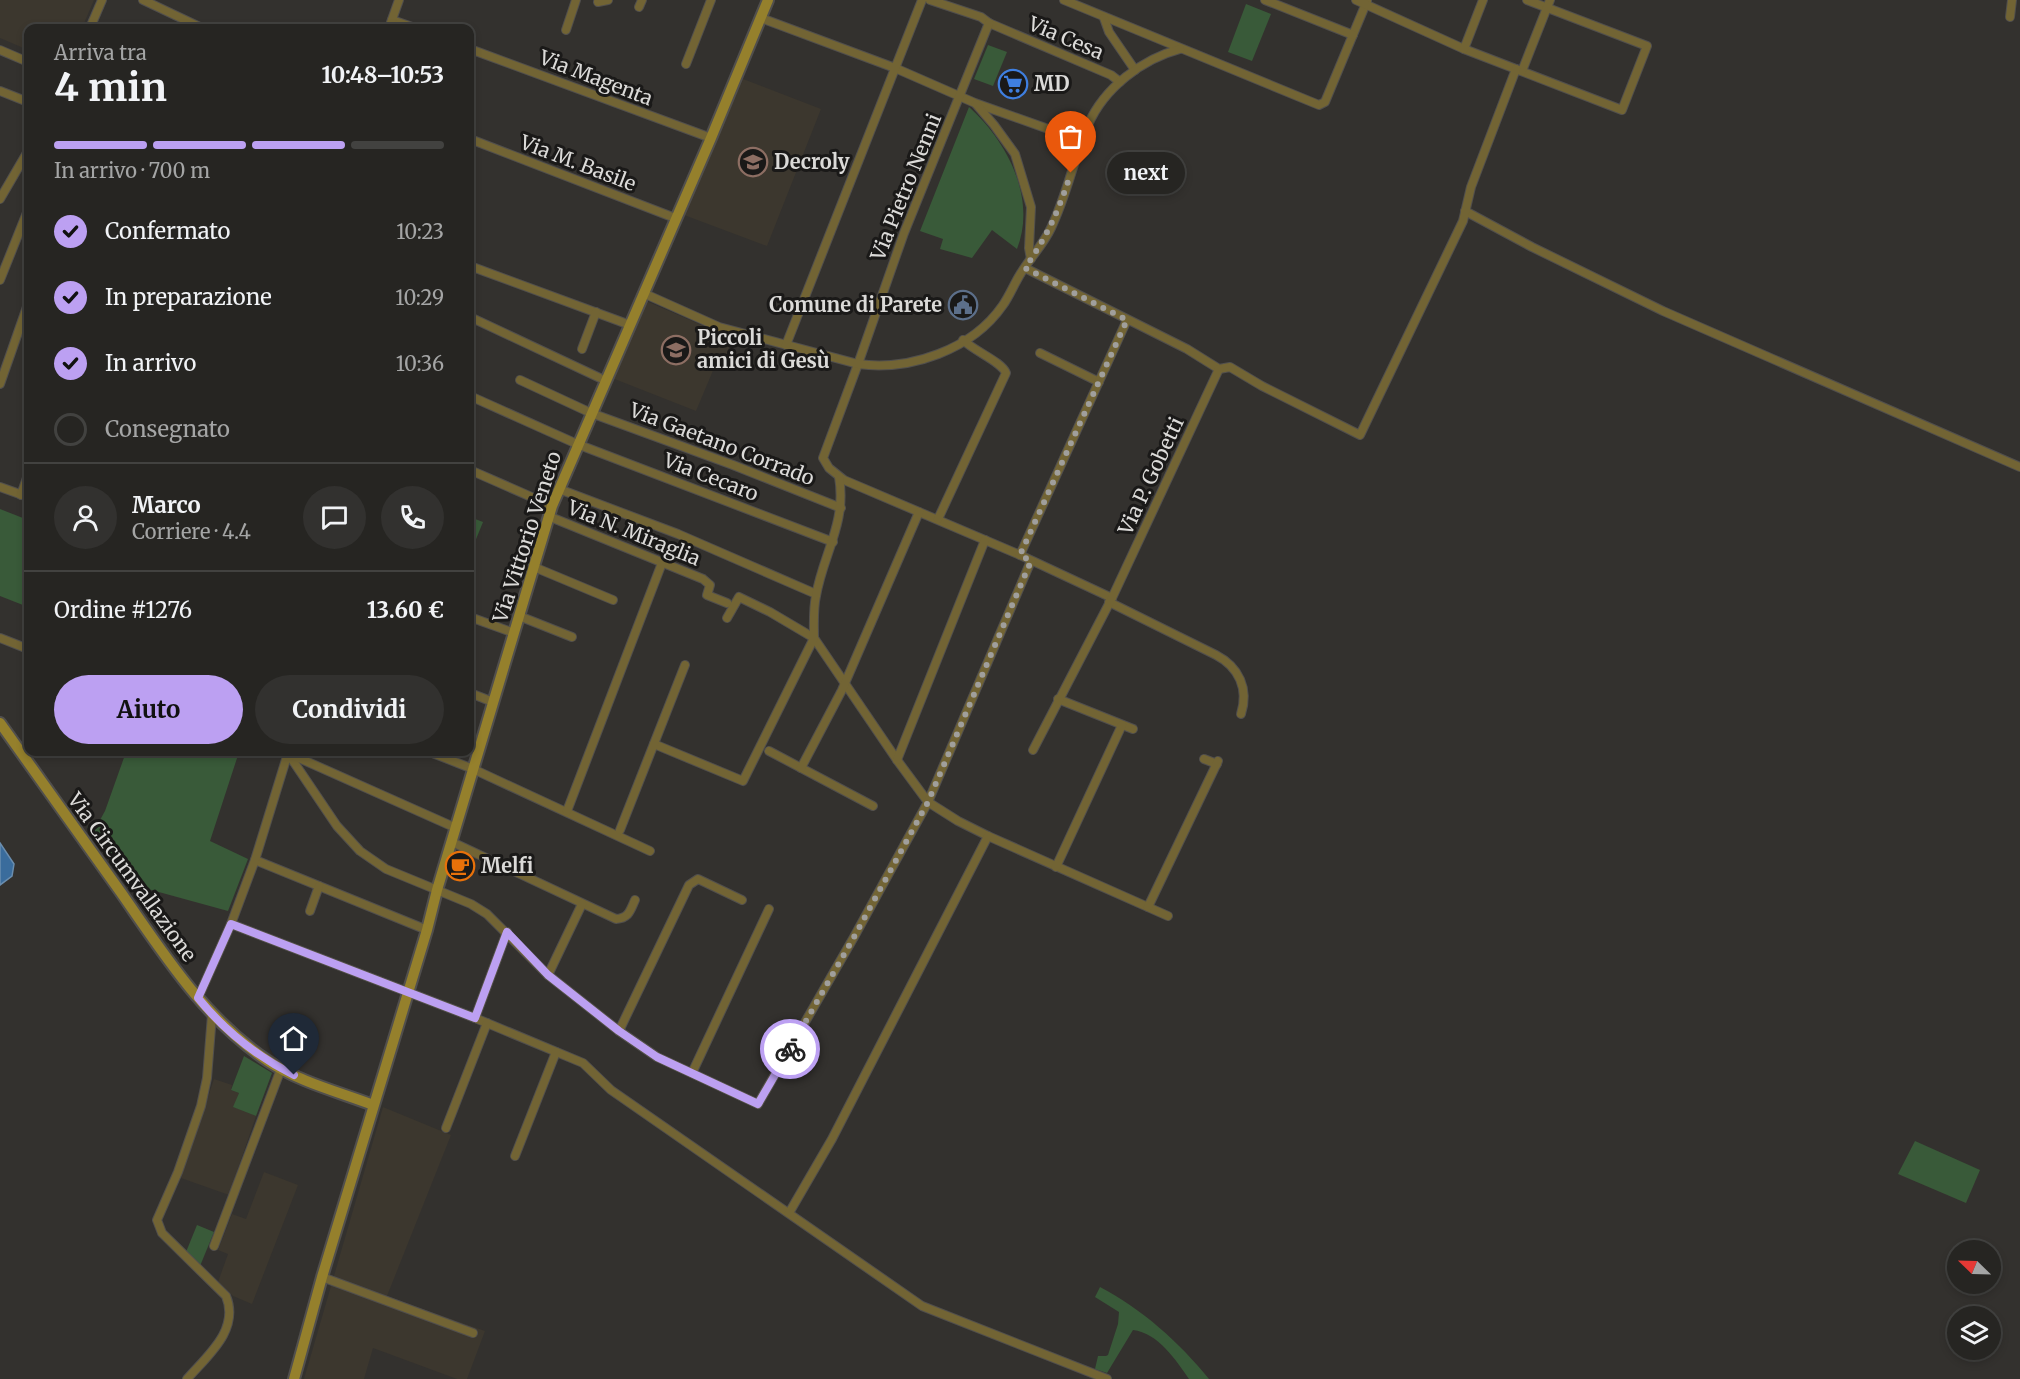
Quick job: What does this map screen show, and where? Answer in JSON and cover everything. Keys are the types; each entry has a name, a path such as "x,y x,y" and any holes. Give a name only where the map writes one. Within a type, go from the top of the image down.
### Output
{"street":[{"path":"92,24 102,0"},
{"path":"143,0 194,24"},
{"path":"391,24 399,0"},
{"path":"566,30 576,0"},
{"path":"598,2 608,0"},
{"path":"686,64 711,0"},
{"name":"Via Vittorio Veneto","path":"294,1379 322,1277 550,511 603,380 630,324 711,138 768,0"},
{"path":"786,345 922,0"},
{"name":"Via Cesa","path":"930,0 981,17 989,23 1111,75 1120,82"},
{"path":"1064,0 1319,105 1325,102 1367,2"},
{"path":"1265,0 1353,35"},
{"path":"1356,0 1367,2 1464,49 1622,110 1647,46 1548,4 1527,0"},
{"path":"1464,49 1483,0"},
{"path":"2010,17 2012,0"},
{"path":"1025,268 1187,349 1219,369 1230,367 1262,386 1360,435 1463,221 1471,187 1548,4"},
{"path":"761,18 895,68 975,103 1082,141"},
{"path":"1104,18 1109,32 1135,70"},
{"name":"Via Pietro Nenni","path":"839,477 822,459 904,233 989,23"},
{"path":"643,293 719,327 858,364 876,367 915,362 941,354 978,331 997,313 1040,248 1051,227 1082,141 1095,114 1120,82 1127,74 1147,61 1180,49"},
{"path":"0,50 24,60"},
{"name":"Via Magenta","path":"474,50 711,138"},
{"path":"0,91 24,100"},
{"path":"975,103 1015,154 1031,207 1029,248 1031,259"},
{"name":"Via M. Basile","path":"474,141 675,218"},
{"path":"0,199 24,158"},
{"path":"1466,211 1532,247 1663,311 2020,466"},
{"path":"0,280 24,220"},
{"path":"474,267 630,324"},
{"path":"582,350 596,312"},
{"path":"0,384 24,315"},
{"path":"474,319 603,380"},
{"path":"1020,555 1127,320"},
{"path":"938,519 1006,373 1005,368 1000,364 975,351 963,340"},
{"path":"1040,353 1099,382"},
{"name":"Via P. Gobetti","path":"1033,750 1111,600 1219,369"},
{"name":"Via Gaetano Corrado","path":"520,380 591,412 842,508"},
{"name":"Via Cecaro","path":"474,398 577,444 833,542"},
{"name":"Via N. Miraglia","path":"474,472 550,511 662,563 703,579 710,585 707,595 727,603"},
{"path":"654,744 743,781 814,638 813,616 816,594 842,508 839,477 1020,555 1230,663 1242,685 1244,699 1241,714"},
{"path":"0,487 24,496"},
{"path":"559,489 678,534 816,594"},
{"path":"801,768 844,684 920,512"},
{"path":"897,760 985,540"},
{"path":"291,756 337,826 360,851 386,869 471,904 487,914 548,975 619,1031 657,1057 758,1104 849,947 928,802 1031,561"},
{"path":"567,811 662,563"},
{"path":"534,567 613,600"},
{"path":"727,618 739,597 814,638 928,802 988,836 1168,916"},
{"path":"519,616 572,637"},
{"path":"474,618 514,633"},
{"path":"0,638 24,647"},
{"path":"620,830 685,665"},
{"path":"474,695 493,702"},
{"path":"1058,699 1133,729"},
{"name":"Via Circumvallazione","path":"0,723 164,955 212,1015 248,1047 281,1069 373,1105"},
{"path":"1056,867 1122,725"},
{"path":"770,751 873,806"},
{"path":"198,998 231,924 255,860 287,756"},
{"path":"297,756 456,828"},
{"path":"440,756 567,811 650,851"},
{"path":"1148,907 1217,763 1204,759"},
{"path":"789,1213 832,1139 988,836"},
{"path":"452,842 616,919 624,918 629,914 634,900"},
{"path":"255,860 427,930"},
{"path":"619,1031 689,885 698,879 742,900"},
{"path":"310,911 319,886"},
{"path":"548,975 582,904"},
{"path":"692,1073 769,909"},
{"path":"231,924 475,1018 583,1063 611,1090 922,1306 1107,1379"},
{"path":"475,1018 507,932"},
{"path":"188,1379 223,1338 228,1326 230,1306 226,1296 162,1233 158,1220 201,1106 207,1078 212,1015"},
{"path":"446,1128 487,1023"},
{"path":"515,1156 556,1052"},
{"path":"214,1246 281,1069"},
{"path":"322,1277 473,1333"}],"shaded area":[{"path":"0,0 94,0 84,24 24,24 24,48 0,38"},
{"name":"Decroly","path":"743,79 821,109 767,246 684,215"},
{"name":"Piccoli amici di Gesù","path":"646,301 732,338 724,363 717,361 696,411 612,378"},
{"path":"214,1079 232,1085 231,1090 239,1093 234,1107 256,1116 229,1195 181,1178"},
{"path":"383,1107 451,1135 387,1296 485,1331 467,1379 457,1379 373,1348 364,1379 304,1379"},
{"path":"264,1172 298,1185 252,1304 233,1296 218,1282 228,1254 218,1250 232,1214 246,1219"}],"green space":[{"path":"1246,4 1271,14 1252,61 1228,52"},
{"path":"988,45 1007,52 993,86 974,79"},
{"path":"969,107 983,121 1006,153 1021,191 1023,210 1022,230 1017,249 992,230 972,258 940,249 943,239 920,231"},
{"path":"0,509 24,518 24,605 0,596"},
{"path":"474,519 483,522 474,544"},
{"path":"125,756 238,756 210,841 248,859 228,911 126,883 87,827 100,820"},
{"path":"244,1056 272,1073 256,1116 233,1107 239,1093 231,1090"},
{"path":"1915,1141 1980,1170 1966,1203 1898,1174"},
{"path":"197,1225 214,1232 200,1266 186,1252"},
{"path":"1100,1287 1131,1305 1159,1327 1209,1379 1189,1379 1158,1342 1142,1332 1133,1330 1107,1373 1095,1369 1098,1356 1108,1355 1118,1324 1119,1312 1095,1297"}],"water":[{"path":"0,843 14,864 12,876 0,885"}],"way so far":[{"path":"790,1049 928,802 1031,561 1020,555 1127,320 1025,268 1040,248 1051,227 1071,173"}],"place":[{"name":"MD","path":"1013,84"},
{"name":"Decroly","path":"753,162"},
{"name":"next","path":"1071,173"},
{"name":"Comune di Parete","path":"963,305"},
{"name":"Piccoli amici di Gesù","path":"676,350"},
{"name":"Melfi","path":"460,866"}],"route":[{"path":"294,1075 269,1062 248,1047 212,1015 198,998 231,924 475,1018 507,932 548,975 619,1031 657,1057 758,1104 790,1049"}]}
